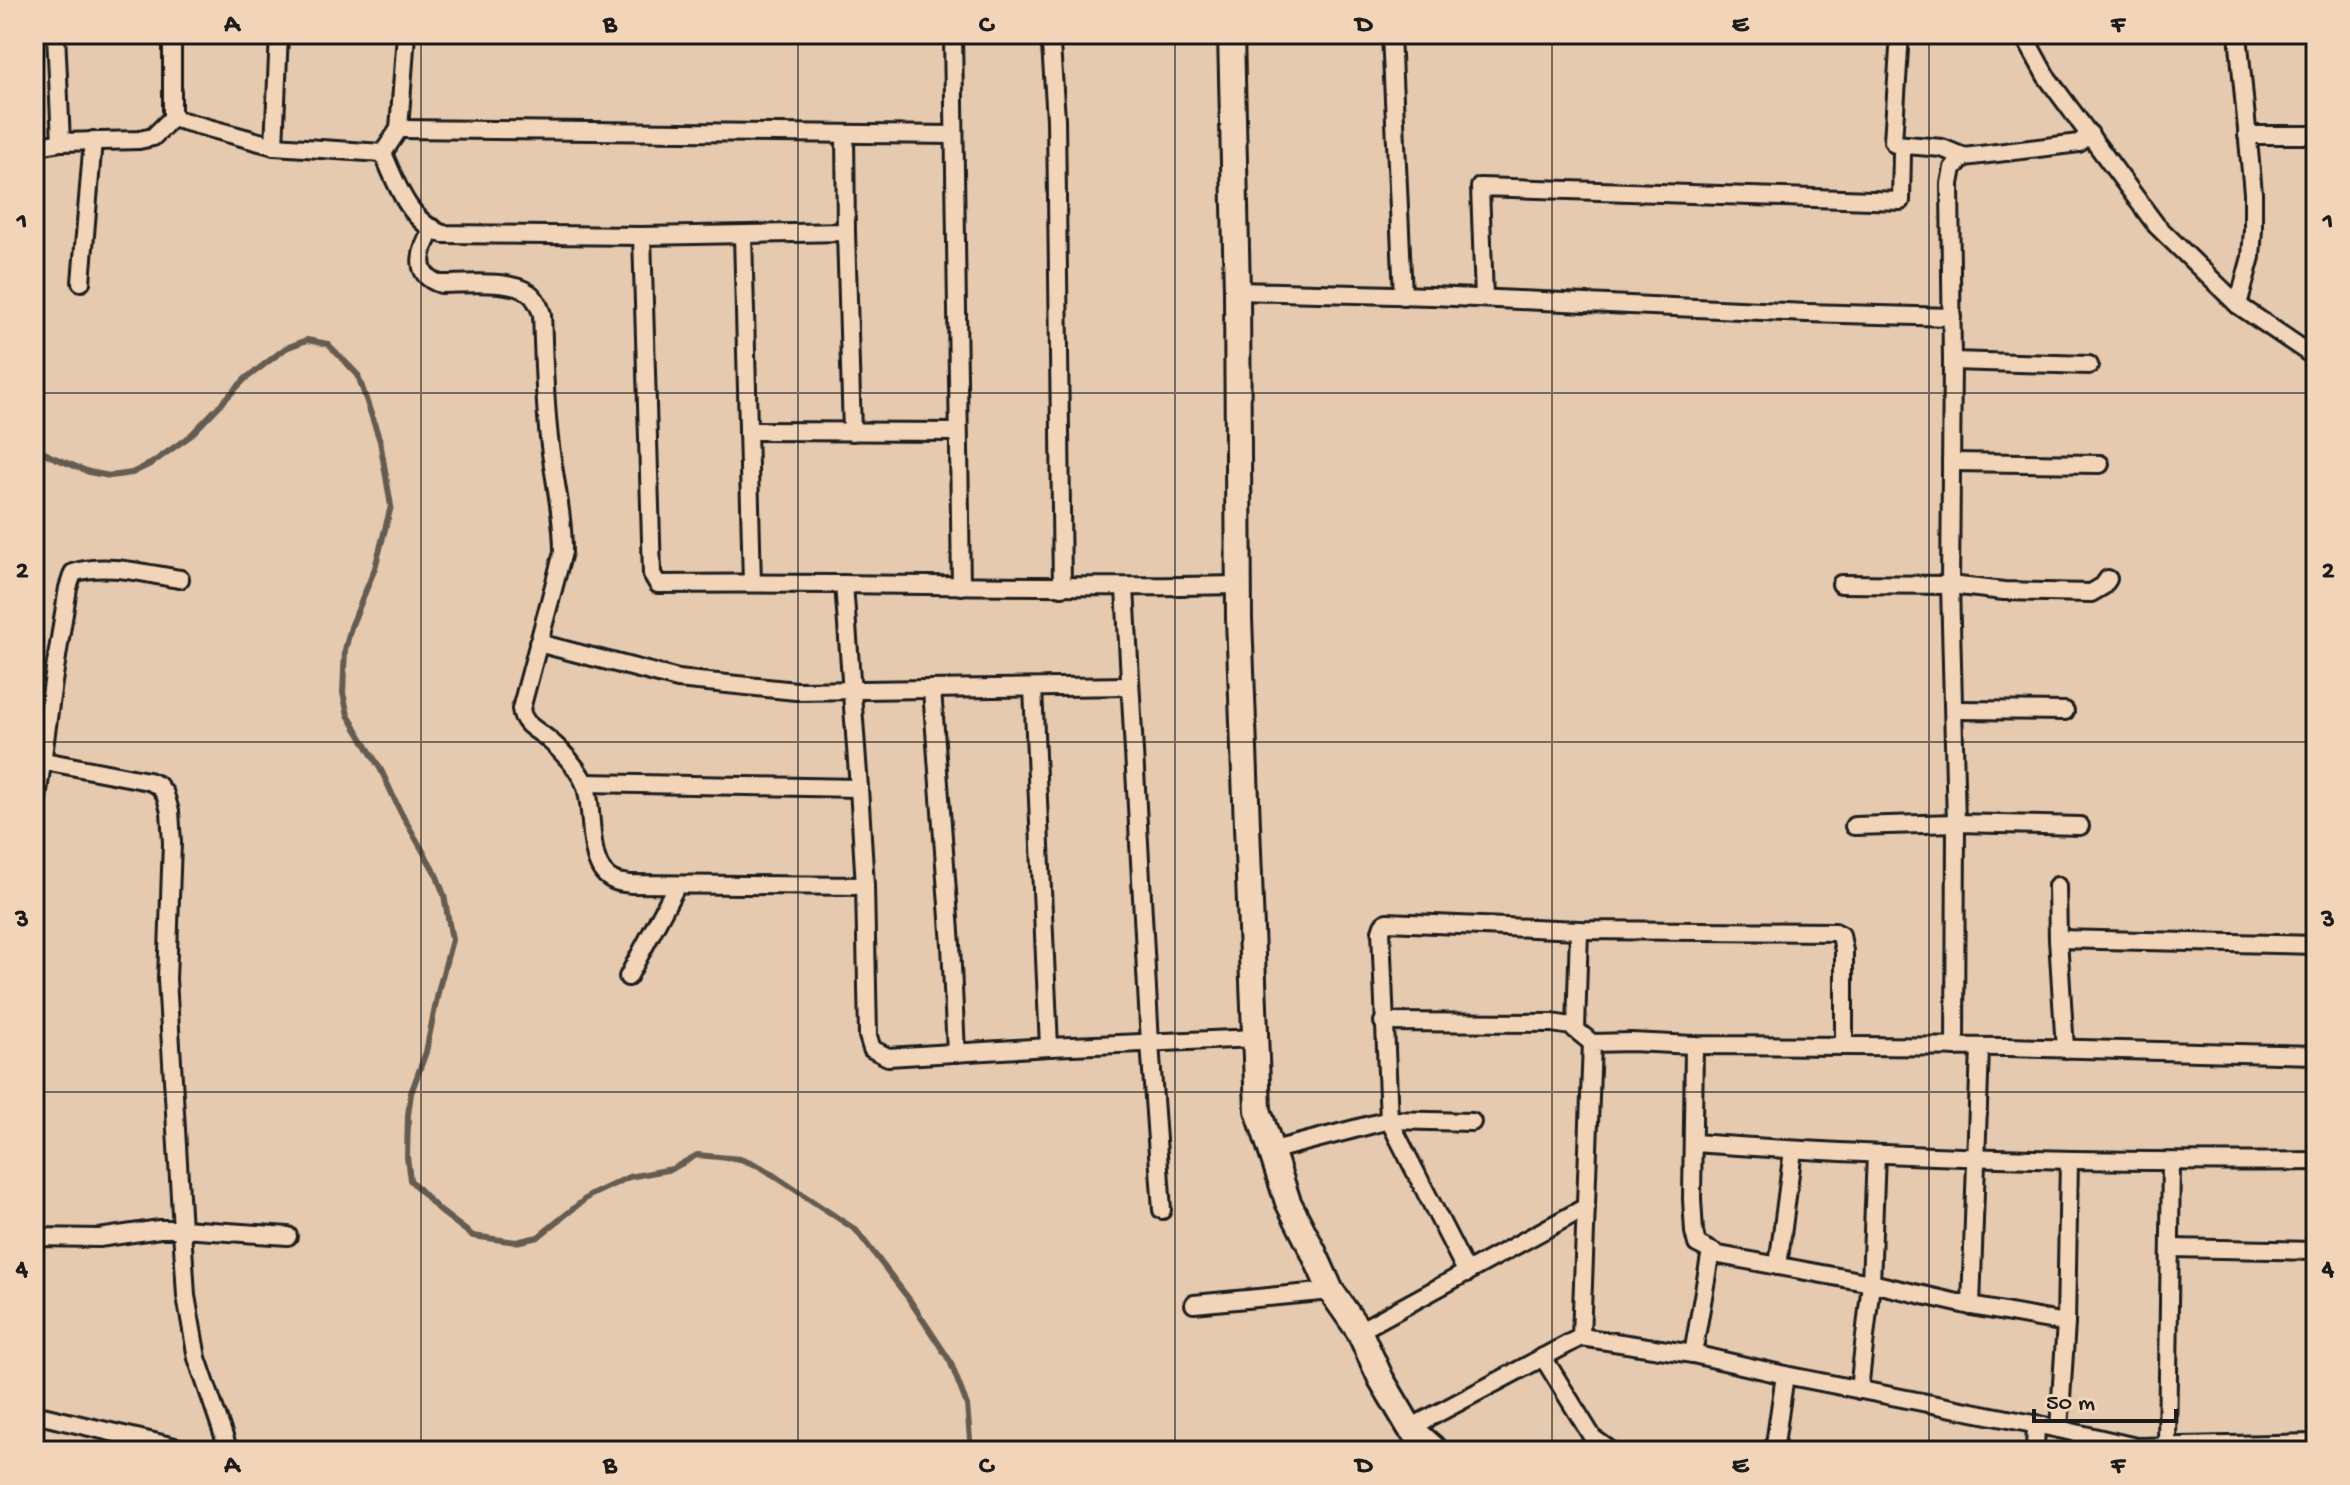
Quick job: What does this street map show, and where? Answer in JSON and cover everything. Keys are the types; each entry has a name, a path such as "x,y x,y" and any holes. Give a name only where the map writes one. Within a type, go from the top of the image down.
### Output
{"main road":[{"path":"1231,34 1237,291 1238,585 1258,1110 1288,1202 1331,1291 1359,1331 1381,1379 1410,1428 1436,1451"}],"street":[{"path":"56,34 61,142"},
{"path":"34,147 61,142 153,137 172,118 172,34"},
{"path":"274,146 279,34"},
{"path":"383,153 399,129 406,34"},
{"path":"953,34 961,586"},
{"path":"1037,34 1051,45 1056,119 1062,587"},
{"path":"1391,34 1403,296"},
{"path":"1900,34 1895,144 1942,148 1964,157 2079,143 2090,134"},
{"path":"2023,34 2046,76 2156,225 2238,305 2316,357"},
{"path":"2238,34 2253,193 2253,229 2251,257 2238,305"},
{"path":"172,118 274,146 383,153"},
{"path":"399,129 954,135"},
{"path":"845,134 852,432"},
{"path":"2247,135 2316,135"},
{"path":"81,282 93,140"},
{"path":"383,153 399,190 415,214 443,234 642,236 846,232"},
{"path":"1484,298 1480,187 1901,201 1902,153"},
{"path":"1955,1047 1950,184 1953,168 1964,157"},
{"path":"433,228 423,245 421,259 424,273 433,282 516,287 529,293 542,314 550,445 563,552 522,700 522,716 525,723 565,756 585,783 597,861 604,874 613,881 631,884 865,886"},
{"path":"743,235 752,583"},
{"path":"642,236 652,577 658,584 1125,588 1238,585"},
{"path":"1237,291 1952,317"},
{"path":"1952,361 2089,365"},
{"path":"748,431 958,432"},
{"path":"1951,462 2100,464"},
{"path":"34,821 38,759 73,573 100,568 180,579"},
{"path":"1841,584 1950,585 2004,591 2091,593 2108,579"},
{"path":"844,584 865,886 868,1036 872,1049 888,1057 1257,1038"},
{"path":"1125,588 1162,1210"},
{"path":"538,643 678,679 796,691 1130,686"},
{"path":"1033,688 1049,1047"},
{"path":"932,690 956,1053"},
{"path":"1954,710 2065,711"},
{"path":"38,759 148,781 158,785 168,803 172,843 167,979 186,1296 197,1358 229,1451"},
{"path":"585,783 859,788"},
{"path":"1854,826 1956,823 2080,826"},
{"path":"628,977 677,885"},
{"path":"2057,886 2065,1049"},
{"path":"1467,1273 1389,1120 1381,931 1387,922 1579,930 1835,932 1841,935 1844,951 1844,1046"},
{"path":"1576,1029 1579,930"},
{"path":"2058,939 2316,945"},
{"path":"1383,1022 1552,1023 1576,1029 1592,1043 2316,1055"},
{"path":"1581,1337 1592,1043"},
{"path":"1694,1045 1692,1199 1697,1244 1719,1255 2066,1323"},
{"path":"1971,1306 1980,1048"},
{"path":"1270,1151 1389,1120 1472,1122"},
{"path":"1694,1143 2069,1161 2316,1161"},
{"path":"1778,1266 1793,1150"},
{"path":"1859,1390 1871,1283 1876,1154"},
{"path":"2059,1429 2066,1323 2069,1161"},
{"path":"2167,1445 2171,1163"},
{"path":"1359,1331 1586,1207"},
{"path":"34,1237 99,1238 160,1229 288,1236"},
{"path":"2170,1248 2316,1251"},
{"path":"1693,1354 1711,1251"},
{"path":"1194,1304 1331,1291"},
{"path":"1410,1428 1581,1337 1693,1354 2036,1424 2136,1449 2167,1445 2246,1448 2316,1443"},
{"path":"1543,1357 1593,1438 1611,1451"},
{"path":"1774,1451 1785,1375"},
{"path":"34,1414 192,1451"},
{"path":"2035,1451 2036,1424"}],"waterway":[{"path":"34,446 89,472 110,476 132,473 190,436 245,379 286,348 307,340 328,344 358,375 380,441 391,506 375,568 345,650 343,693 348,715 436,874 444,895 452,940 426,1052 411,1093 407,1157 410,1180 439,1210 473,1236 516,1242 538,1237 589,1196 629,1177 672,1169 697,1155 740,1159 761,1167 856,1230 909,1299 950,1361 967,1405 971,1451"}]}
